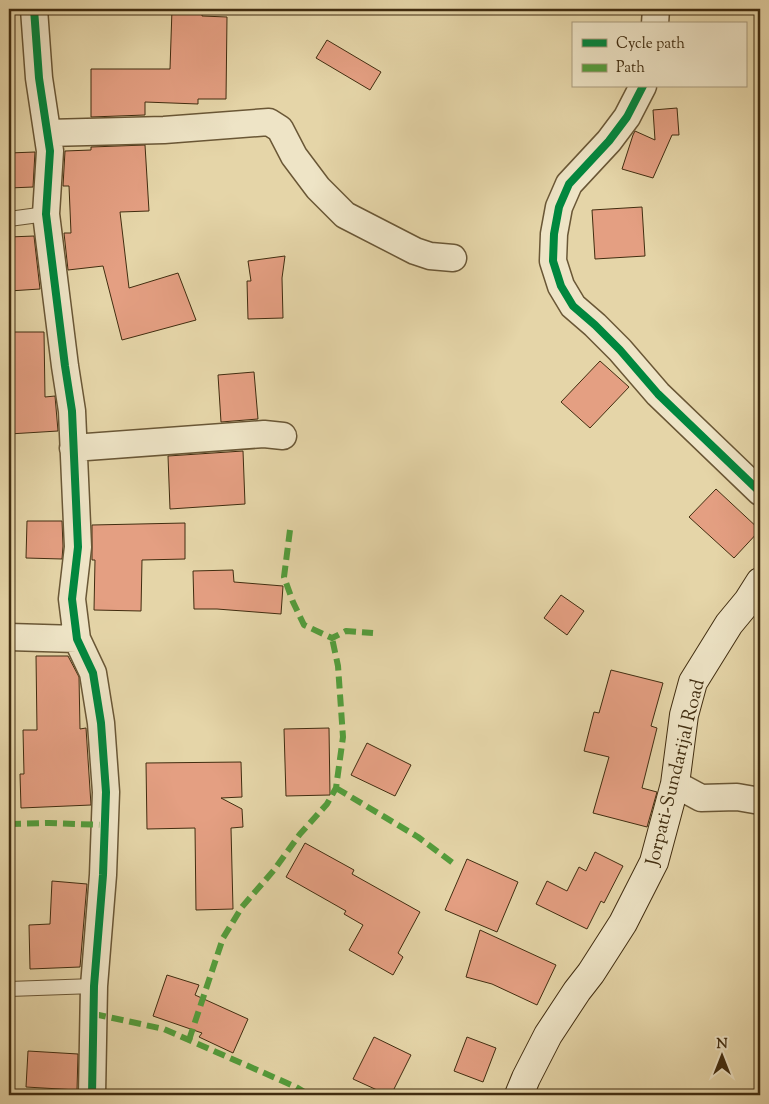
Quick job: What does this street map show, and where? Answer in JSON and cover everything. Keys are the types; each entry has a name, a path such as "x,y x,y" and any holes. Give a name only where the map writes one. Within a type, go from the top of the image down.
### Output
{"main road":[{"name":"Jorpati-Sundarijal Road","path":"519,1095 548,1035 623,923 654,862 675,784 684,715 693,682 728,624 748,601 760,582"}],"street":[{"path":"34,9 39,78 50,151 46,214 64,366 72,412 78,547 72,599 77,638 93,674 102,723 106,792 103,875 94,986 92,1095"},
{"path":"655,22 656,9"},
{"path":"642,88 627,117 609,142 569,184 559,207 554,234 553,261 561,286 573,306 620,350 658,394 760,492"},
{"path":"48,133 164,130 269,122 280,129 294,156 318,188 345,215 415,251 430,256 454,258"},
{"path":"73,448 264,434 282,436"},
{"path":"9,637 77,638"},
{"path":"675,784 701,798 737,797 760,801"}],"lane":[{"path":"9,219 46,214"},
{"path":"9,989 94,986"}],"building":[{"path":"172,9 202,9 202,16 227,17 226,99 198,99 198,104 145,102 145,115 91,117 91,69 170,69"},
{"path":"327,40 381,72 370,90 316,58"},
{"path":"677,108 679,135 672,135 653,178 622,169 635,131 655,140 653,110"},
{"path":"145,145 149,211 120,212 129,288 178,273 196,320 122,340 103,266 68,270 64,233 71,233 69,186 63,186 65,151 91,150 91,147"},
{"path":"35,152 33,187 9,188 9,153"},
{"path":"642,207 645,256 595,259 592,210"},
{"path":"34,236 40,289 9,291 9,237"},
{"path":"285,256 282,278 283,318 248,319 247,281 251,281 248,261"},
{"path":"9,332 44,332 45,397 55,396 58,431 9,434"},
{"path":"600,361 629,387 590,428 561,402"},
{"path":"254,372 258,419 221,422 218,375"},
{"path":"243,451 245,504 170,509 168,456"},
{"path":"716,489 760,530 734,558 689,517"},
{"path":"27,521 62,521 62,559 26,558"},
{"path":"185,523 185,559 142,560 141,611 94,610 95,560 92,560 92,525"},
{"path":"233,570 234,582 283,586 281,614 194,609 193,571"},
{"path":"561,595 584,611 567,635 544,618"},
{"path":"36,656 68,656 79,677 80,729 86,728 91,805 21,808 20,774 24,774 23,730 37,730"},
{"path":"611,670 663,683 651,726 657,728 642,788 657,792 647,827 593,813 609,757 584,751 594,712 599,713"},
{"path":"329,728 330,795 286,796 284,729"},
{"path":"367,743 411,765 395,796 351,775"},
{"path":"241,762 242,797 221,798 242,809 243,827 231,828 233,909 196,910 195,828 147,829 146,763"},
{"path":"305,843 354,870 352,874 420,912 398,953 403,957 393,975 349,950 363,925 344,914 346,911 286,877"},
{"path":"595,852 623,866 604,903 601,901 587,929 536,904 547,881 567,891 579,867 586,871"},
{"path":"467,859 518,882 497,932 445,910"},
{"path":"52,881 87,884 80,967 30,969 29,925 50,924"},
{"path":"480,930 556,965 537,1005 492,984 466,977"},
{"path":"167,975 199,985 195,995 248,1019 233,1053 199,1037 202,1033 153,1016"},
{"path":"374,1037 411,1055 391,1095 353,1079"},
{"path":"467,1037 496,1048 483,1082 454,1071"},
{"path":"28,1051 78,1054 77,1090 26,1087"}],"marked path":[{"path":"290,530 284,577 304,625 332,638 346,631 373,633"},
{"path":"189,1040 223,938 242,907 274,870 300,834 327,804 336,788 343,737 338,666 332,638"},
{"path":"336,788 418,837 453,863"},
{"path":"9,824 104,825"},
{"path":"94,1014 164,1029 296,1087 309,1095"}],"cycle path":[{"path":"34,9 39,78 50,151 46,214 72,411 78,547 72,599 77,639 93,673 101,723 106,792 103,875 94,986 92,1095"},
{"path":"642,88 627,117 609,141 569,184 559,207 554,234 553,261 561,286 573,306 620,350 658,394 760,492"}]}
